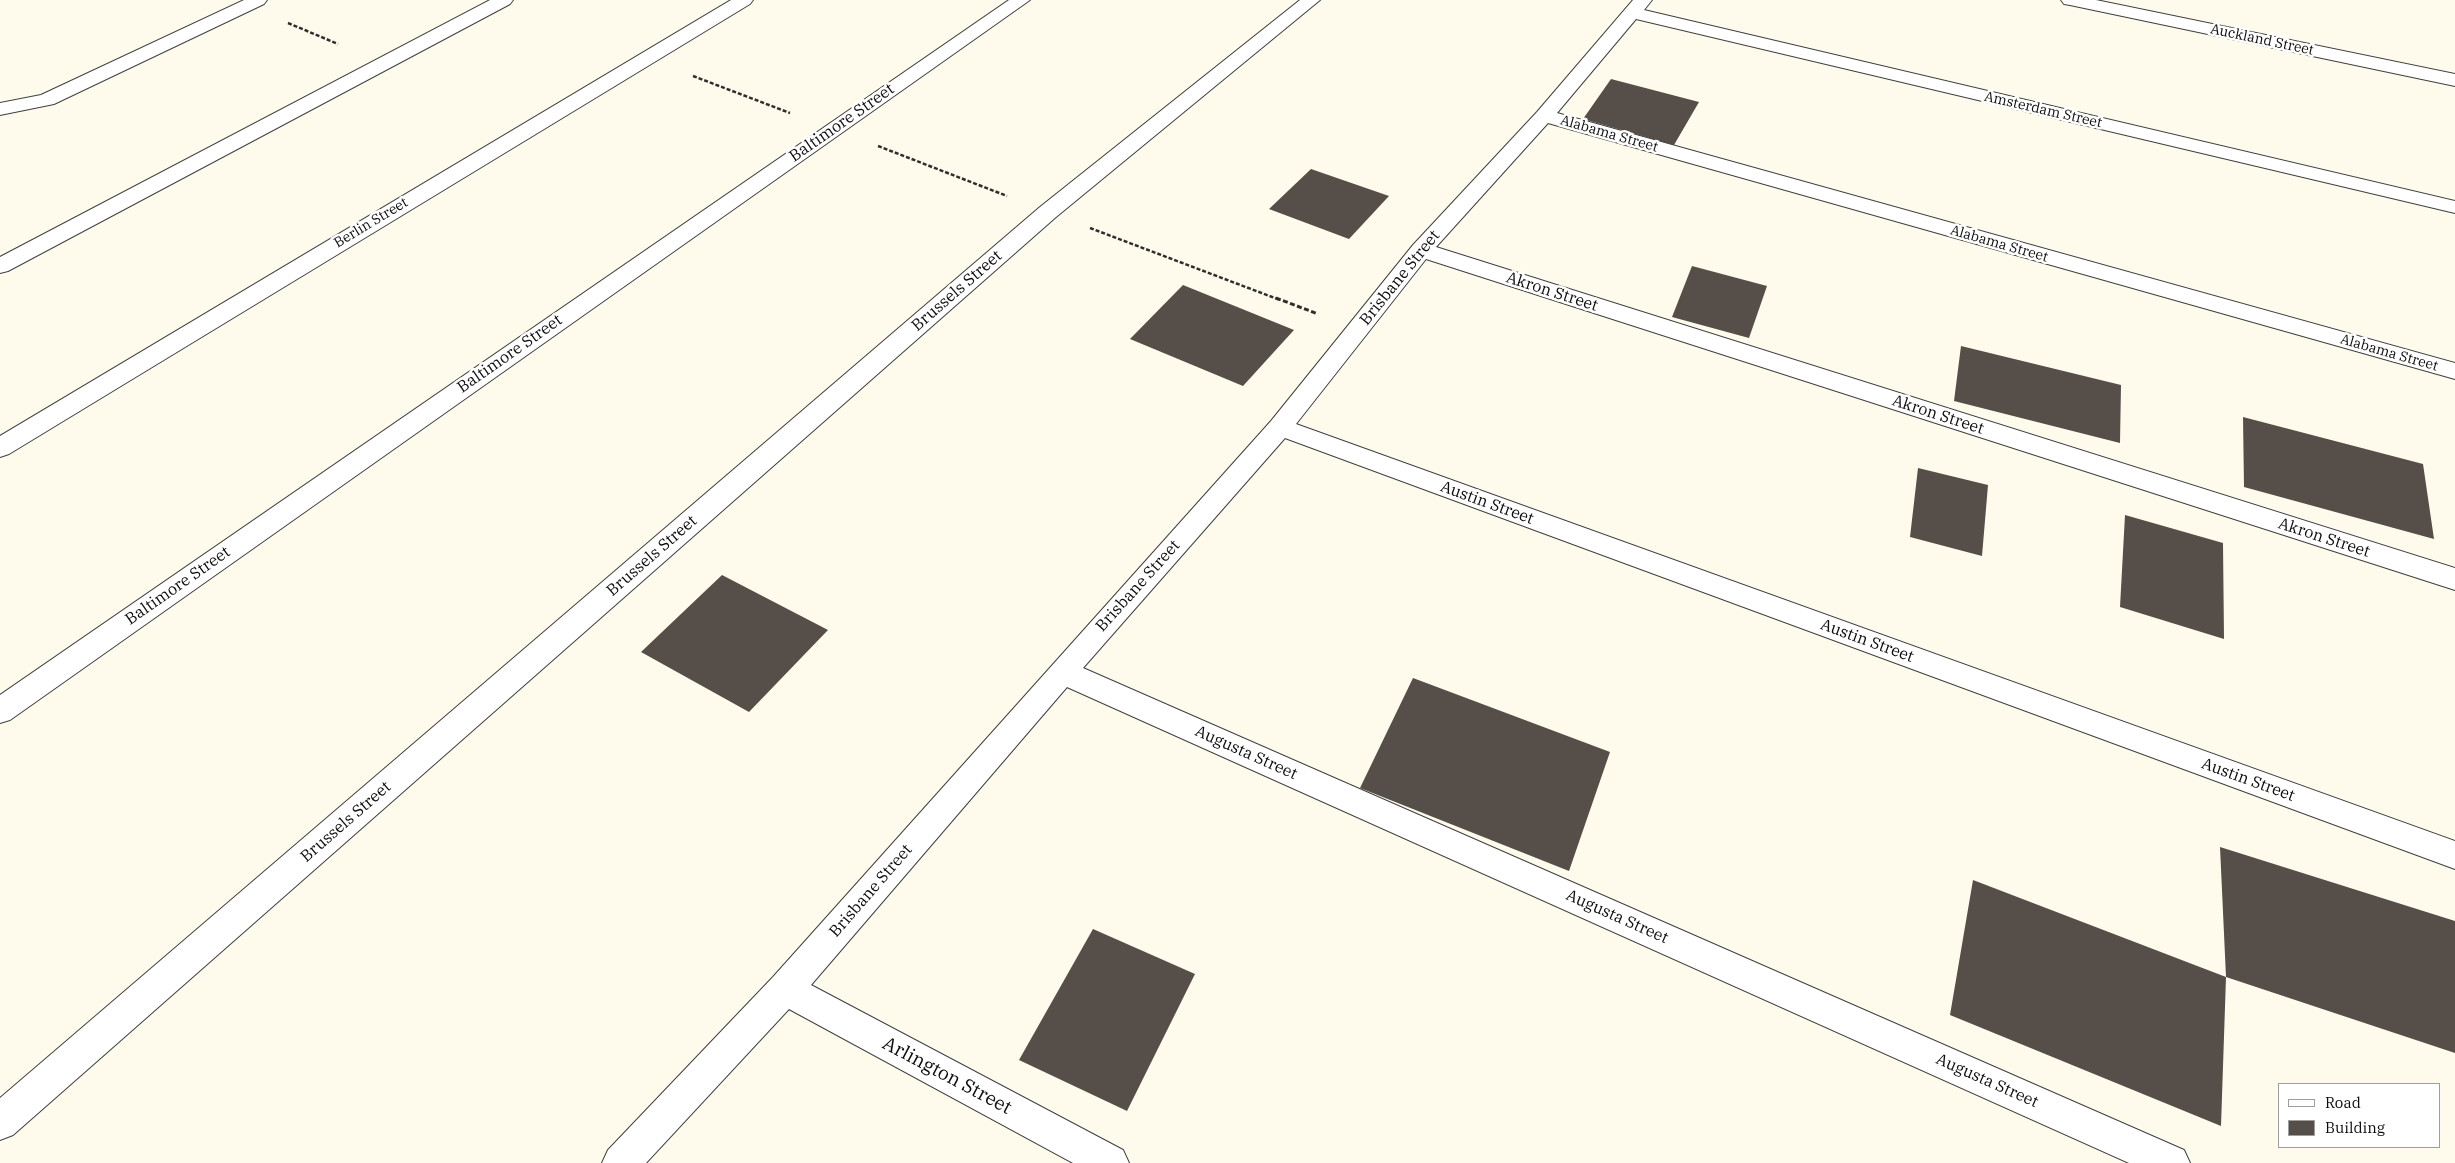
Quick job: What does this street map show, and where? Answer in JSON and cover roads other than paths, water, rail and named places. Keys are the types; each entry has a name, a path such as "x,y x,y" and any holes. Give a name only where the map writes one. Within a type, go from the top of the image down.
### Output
{"street":[{"path":"0,266 504,0"},
{"name":"Berlin Street","path":"0,448 645,57 744,0"},
{"name":"Baltimore Street","path":"0,711 833,129 1021,0"},
{"name":"Brussels Street","path":"0,1122 1048,212 1311,0"},
{"name":"Auckland Street","path":"2070,0 2455,80"},
{"path":"0,109 47,100 252,3"},
{"name":"Brisbane Street","path":"621,1163 785,989 1062,672 1280,427 1421,250 1544,116 1637,7"},
{"name":"Amsterdam Street","path":"1637,7 2455,207"},
{"name":"Alabama Street","path":"1544,116 2455,371"},
{"name":"Akron Street","path":"1421,250 2455,579"},
{"name":"Austin Street","path":"1280,427 2455,855"},
{"name":"Augusta Street","path":"1062,672 2171,1163"},
{"name":"Arlington Street","path":"785,989 1110,1163"}]}
